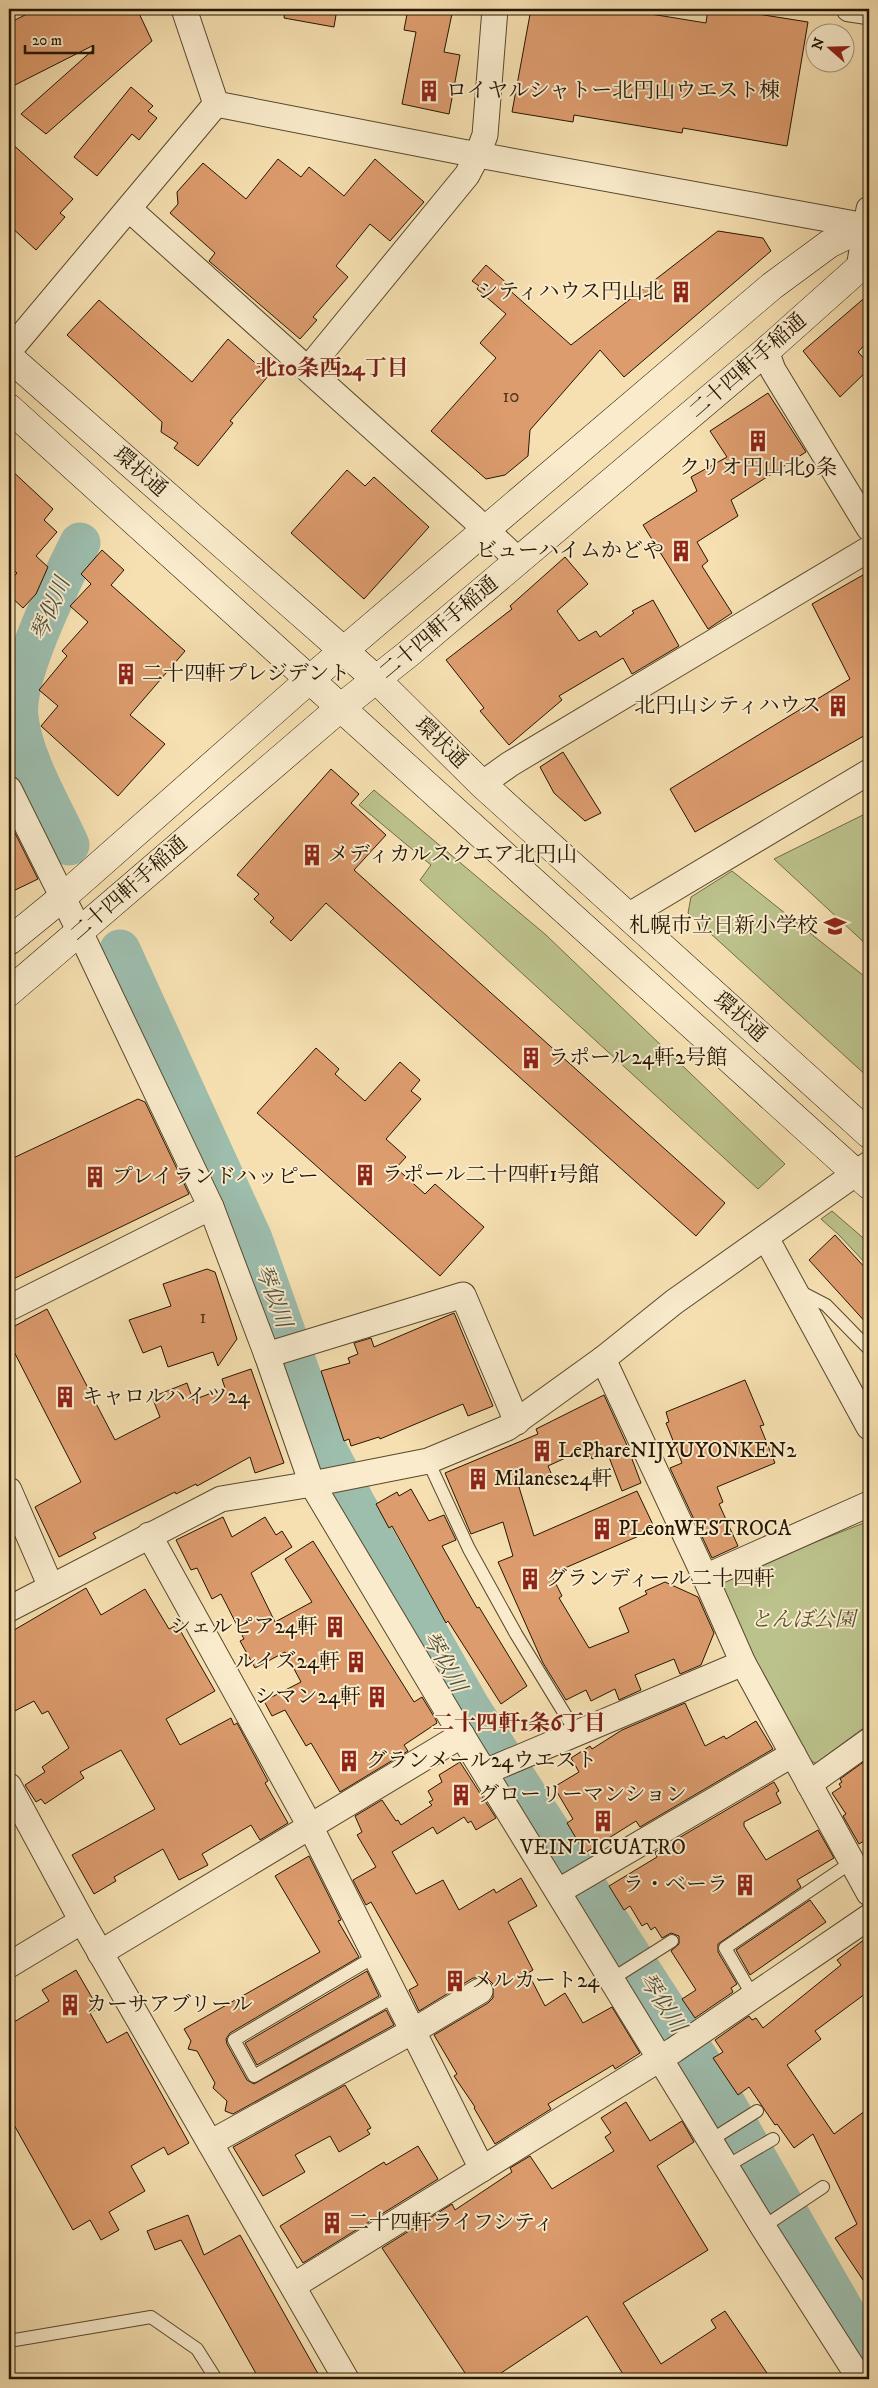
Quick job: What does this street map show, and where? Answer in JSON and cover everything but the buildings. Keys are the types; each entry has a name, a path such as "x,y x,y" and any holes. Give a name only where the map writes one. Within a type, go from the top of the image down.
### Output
{"street":[{"path":"184,9 216,104"},
{"path":"308,369 467,175 478,154 485,135 494,9"},
{"path":"849,9 869,12"},
{"path":"216,104 478,154 868,221 864,269"},
{"path":"9,352 216,104"},
{"path":"128,208 519,561"},
{"name":"二十四軒手稲通","path":"9,941 63,897 309,680 772,286 829,244 868,221"},
{"name":"二十四軒手稲通","path":"9,992 340,708 377,680 864,269"},
{"path":"766,351 773,370 869,528"},
{"name":"環状通","path":"9,357 377,680 482,784 869,1134"},
{"name":"環状通","path":"9,408 340,708 865,1174"},
{"path":"482,784 510,764 869,549"},
{"path":"628,916 869,772"},
{"path":"9,789 80,932 211,1207 273,1354 318,1483 462,1735 492,1770 717,2136 735,2161 860,2379"},
{"path":"9,1609 148,1535 221,1500 357,1476 428,1461 517,1422 603,1359 674,1302 766,1238 865,1174"},
{"path":"9,1308 211,1207"},
{"path":"766,1238 869,1427"},
{"path":"273,1354 463,1295 517,1422"},
{"path":"603,1359 705,1576 742,1663 869,1893"},
{"path":"9,1490 51,1587"},
{"path":"705,1576 869,1504"},
{"path":"148,1535 310,1826 374,1957 482,2169"},
{"path":"492,1770 742,1663"},
{"path":"100,1953 462,1735"},
{"path":"809,1784 869,1740"},
{"path":"564,1888 793,1754"},
{"path":"9,1786 100,1953 346,2379"},
{"path":"293,2286 668,2054 869,1916"},
{"path":"9,1964 82,1921"},
{"path":"210,2143 413,2031 480,1991"}],"lane":[{"path":"793,1287 826,1305 869,1349"},
{"path":"428,1461 468,1549 516,1634 577,1734"},
{"path":"753,1996 725,1948 852,1862"},
{"path":"618,1975 672,1941"},
{"path":"374,1957 234,2040 254,2076 395,1996"},
{"path":"717,2136 755,2113"},
{"path":"735,2161 768,2141"},
{"path":"770,2222 823,2187"},
{"path":"9,2341 151,2316 197,2349 216,2379"}],"green space":[{"path":"374,790 546,935 785,1164 758,1189 420,880 431,865 359,805"},
{"path":"869,812 869,947 774,859"},
{"path":"732,871 869,980 869,1078 688,913 691,897"},
{"path":"832,1211 869,1243 869,1267 821,1219"},
{"name":"とんぼ公園","path":"869,1521 869,1724 816,1763 805,1759 746,1656 716,1581"}],"waterway":[{"name":"琴似川","path":"69,845 26,751 18,718 18,700 30,654 80,543"},
{"name":"琴似川","path":"120,950 252,1239 327,1450 354,1502 470,1708 711,2079 869,2355"}],"place":[{"name":"ロイヤルシャトー北円山ウエスト棟","path":"429,91"},
{"name":"シティハウス円山北","path":"681,292"},
{"name":"クリオ円山北9条","path":"758,441"},
{"name":"ビューハイムかどや","path":"681,551"},
{"name":"二十四軒プレジデント","path":"126,674"},
{"name":"北円山シティハウス","path":"838,706"},
{"name":"メディカルスクエア北円山","path":"312,855"},
{"name":"札幌市立日新小学校","path":"835,926"},
{"name":"ラポール24軒2号館","path":"531,1058"},
{"name":"ラポール二十四軒1号館","path":"365,1175"},
{"name":"プレイランドハッピー","path":"95,1177"},
{"name":"キャロルハイツ24","path":"65,1397"},
{"name":"LePhareNIJYUYONKEN2","path":"542,1451"},
{"name":"Milanese24軒","path":"478,1479"},
{"name":"PLeonWESTROCA","path":"602,1529"},
{"name":"グランディール二十四軒","path":"530,1579"},
{"name":"シェルピア24軒","path":"335,1627"},
{"name":"ルイズ24軒","path":"356,1662"},
{"name":"シマン24軒","path":"377,1697"},
{"name":"グランメール24ウエスト","path":"349,1761"},
{"name":"グローリーマンション","path":"461,1795"},
{"name":"VEINTICUATRO","path":"603,1821"},
{"name":"ラ・ベーラ","path":"745,1885"},
{"name":"メルカート24","path":"455,1981"},
{"name":"カーサアブリール","path":"70,2005"},
{"name":"二十四軒ライフシティ","path":"332,2223"}],"district":[{"name":"北10条西24丁目","path":"332,368"},
{"name":"二十四軒1条6丁目","path":"519,1723"}]}
